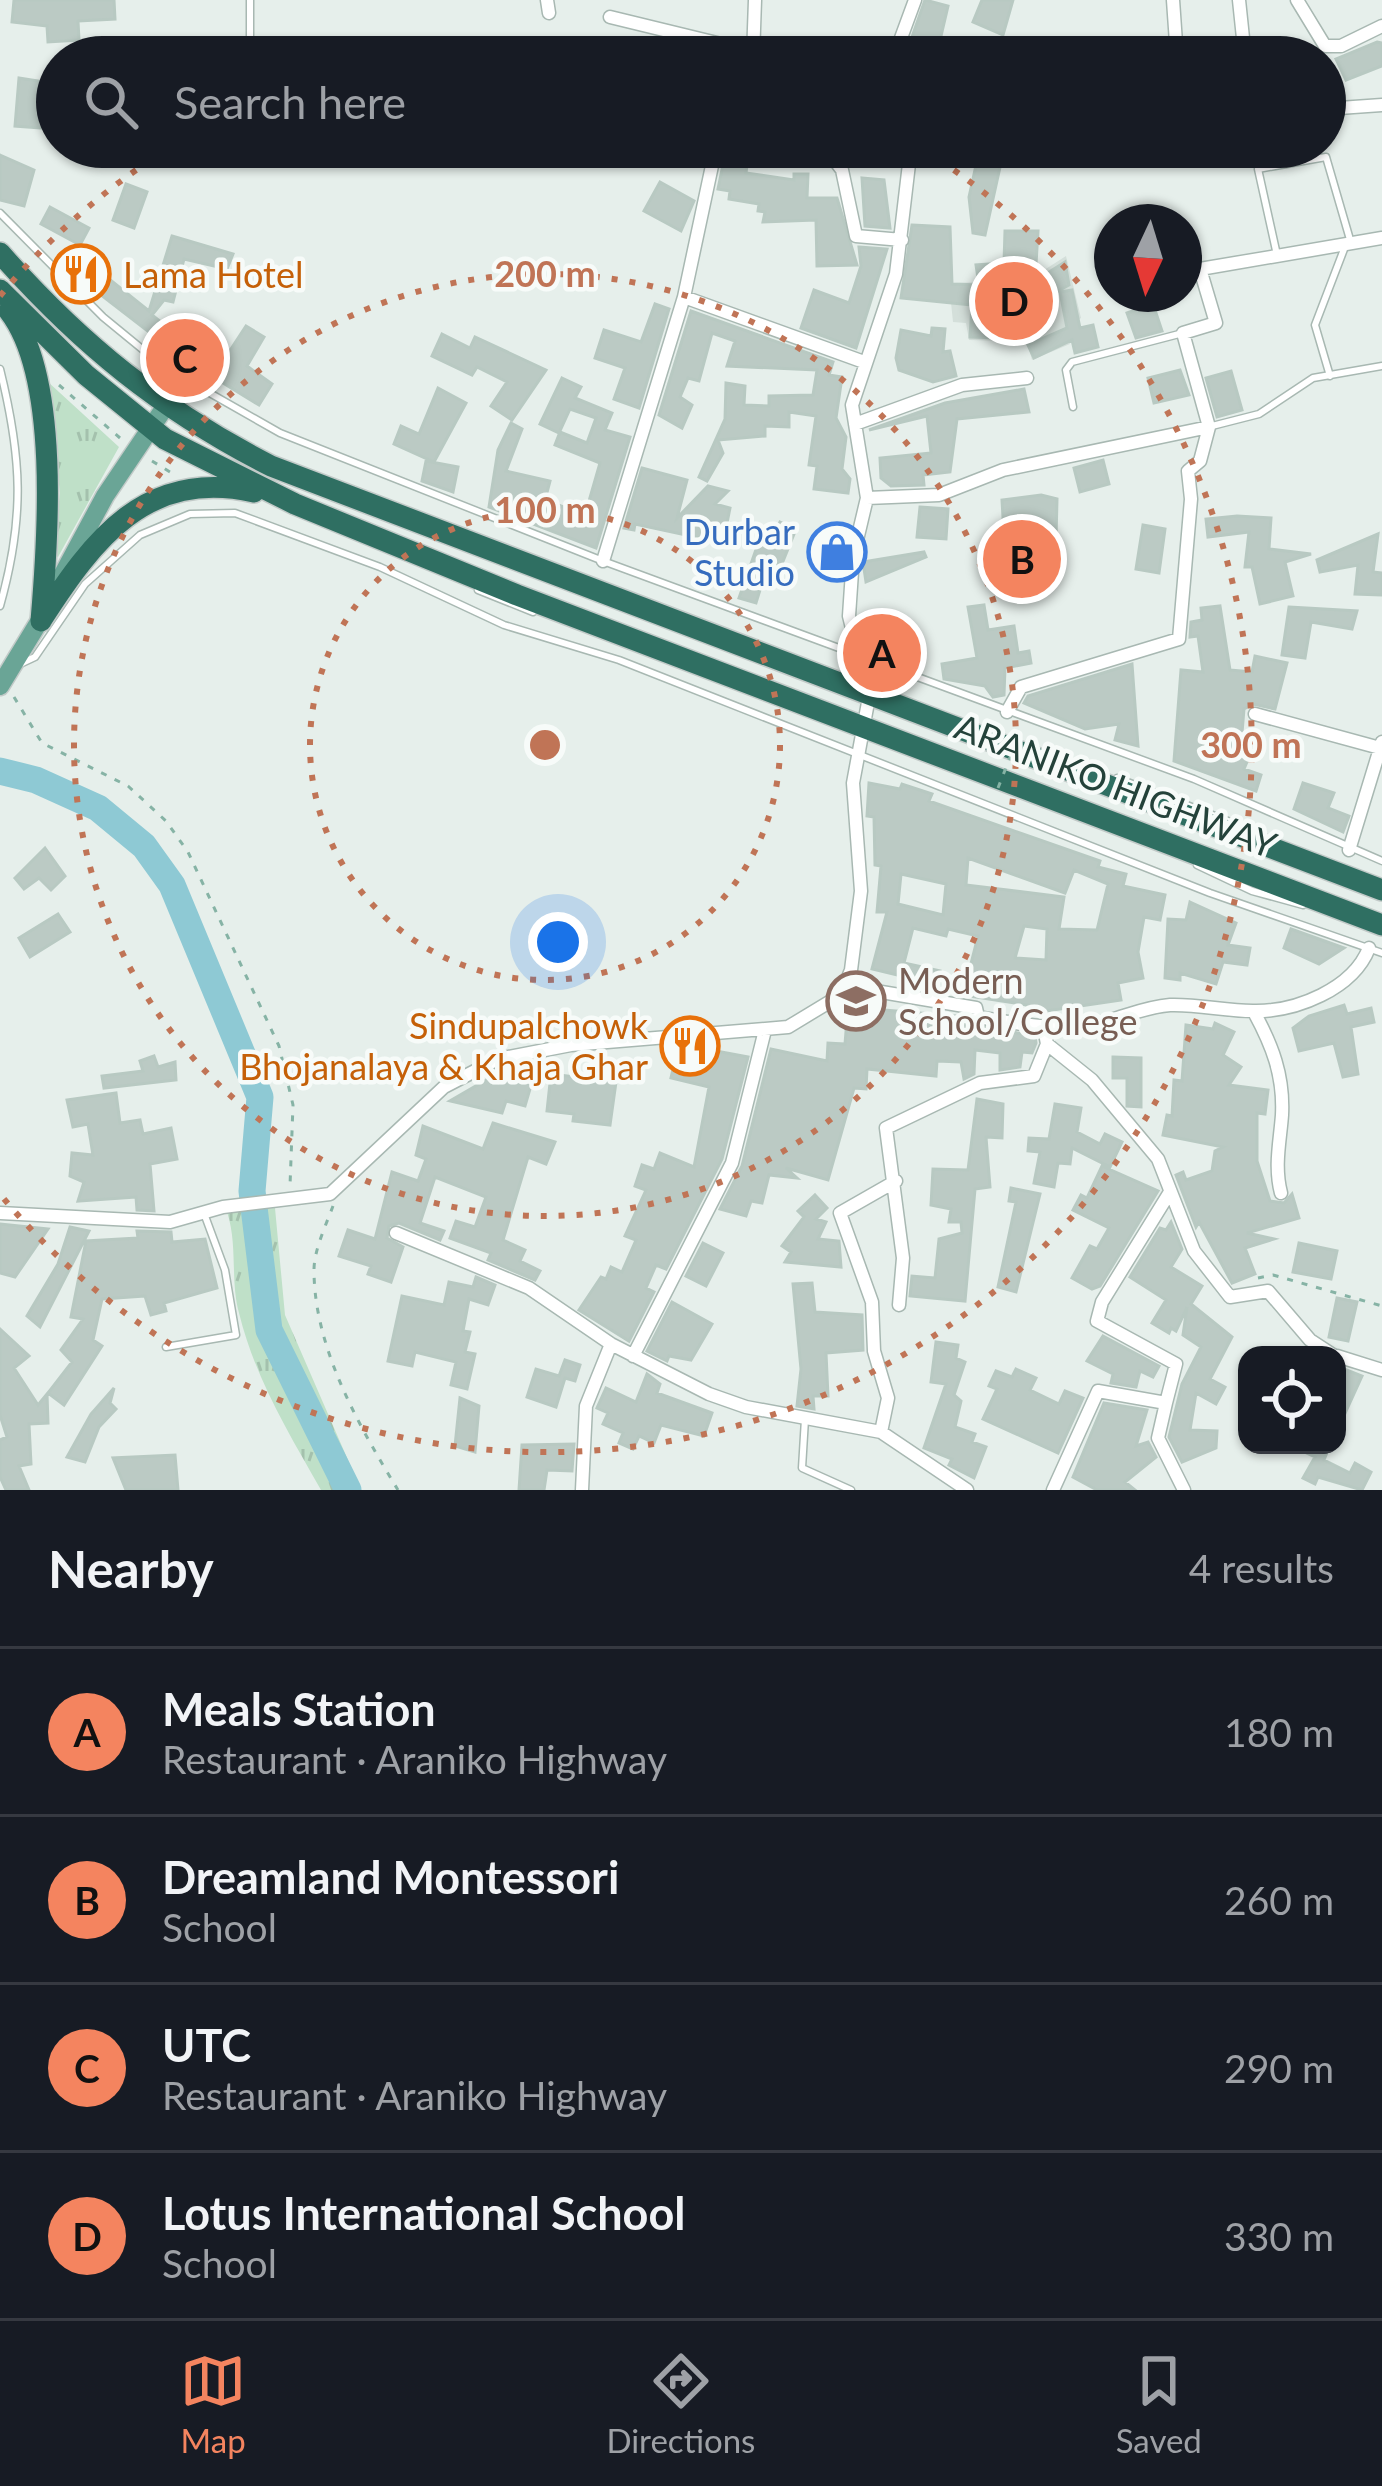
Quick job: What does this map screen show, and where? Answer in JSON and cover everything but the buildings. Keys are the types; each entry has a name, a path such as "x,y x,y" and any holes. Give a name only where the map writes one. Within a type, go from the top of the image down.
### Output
{"highway":[{"name":"ARANIKO HIGHWAY","path":"0,253 74,334 165,407 271,466 1382,890"},
{"name":"ARANIKO HIGHWAY","path":"0,295 150,428 295,504 1376,922"},
{"path":"0,295 29,350 50,489 41,621"},
{"path":"41,621 87,550 135,509 184,492 231,487 295,504"}],"main road":[{"path":"4,674 41,621 70,556 165,407"}],"street":[{"path":"754,36 755,0"},
{"path":"902,36 915,0"},
{"path":"1174,0 1177,36"},
{"path":"1239,0 1243,36"},
{"path":"1297,0 1319,36"},
{"path":"610,17 684,36"},
{"path":"1346,44 1382,26"},
{"path":"1346,108 1382,105"},
{"path":"603,561 684,297 712,168"},
{"path":"840,168 856,236 902,240"},
{"path":"0,1213 137,1223 341,1188 444,1087 498,1059 571,1046 765,1030 804,1022 846,986 861,890 853,783 869,697 848,616 853,556 867,498 854,389 902,240 909,168"},
{"path":"1007,712 1022,687 1179,639 1191,499 1189,471 1200,461 1209,427 1183,333 1216,323 1200,269 1382,238"},
{"path":"684,297 864,362"},
{"path":"855,424 962,385 1027,378"},
{"path":"867,498 939,495 1003,470 1209,427"},
{"path":"1256,715 1381,744 1349,850"},
{"path":"846,986 976,1008 978,1017 1044,1028 1104,1022 1137,1009 1169,1005 1253,1012 1330,992 1376,951"},
{"path":"1253,1012 1275,1050 1281,1193"},
{"path":"899,1305 903,1258 886,1128 980,1083 1034,1076 1047,1044 1044,1028"},
{"path":"633,1356 732,1163 765,1030"},
{"path":"1047,1044 1092,1080 1129,1119 1158,1160 1194,1251 1230,1297 1237,1300 1255,1291 1268,1292 1319,1346"},
{"path":"880,1432 888,1398 874,1351 872,1302 840,1213 896,1181"},
{"path":"1170,1192 1102,1302 1097,1321 1176,1364 1158,1438 1184,1490"},
{"path":"396,1233 515,1280 611,1344 709,1394 880,1432 967,1490"},
{"path":"582,1490 586,1406 611,1344"},
{"path":"1346,1359 1382,1370"},
{"path":"1053,1490 1098,1391 1166,1403"},
{"path":"934,1490 945,1474"}],"lane":[{"path":"250,0 250,36"},
{"path":"1264,168 1258,169 1277,255"},
{"path":"1329,168 1348,243 1315,325 1330,376"},
{"path":"0,213 103,317 200,389 280,433 603,561 1194,779 1382,861"},
{"path":"1073,407 1066,370 1072,362 1183,333"},
{"path":"1209,427 1259,414 1305,382 1382,366"},
{"path":"0,369 20,465 17,538 0,606"},
{"path":"4,674 35,657 85,584 121,550 163,524 212,511 284,528 504,625 619,660 1210,893 1376,951"},
{"path":"166,1347 236,1335 225,1270 203,1212"},
{"path":"805,1419 802,1468 850,1490"}],"path":[{"path":"33,376 54,381 134,450 181,479 184,492"},
{"path":"4,674 42,743 128,787 155,809 188,852 286,1069 293,1106 286,1200"},
{"path":"998,788 1018,737"},
{"path":"341,1188 314,1268 322,1316 362,1438 398,1490"},
{"path":"1255,1291 1258,1276 1273,1275 1382,1306"}],"shaded area":[{"path":"1066,256 1081,318 1066,329 1070,344 1032,360 1024,331 1006,341 969,340 966,323 953,322 949,283 1027,281"}],"green space":[{"path":"47,381 119,447 58,557 53,554 60,493"},
{"path":"275,1208 285,1315 361,1490 321,1490 274,1404 246,1337 236,1301 227,1212"}],"waterway":[{"path":"0,771 36,780 98,808 144,846 172,885 260,1097 252,1191 269,1330 348,1490"}],"place":[{"name":"Lama Hotel","path":"81,274"},
{"name":"Lotus International School","path":"1014,301"},
{"name":"UTC","path":"185,358"},
{"name":"Durbar Studio","path":"837,552"},
{"name":"Dreamland Montessori","path":"1022,559"},
{"name":"Meals Station","path":"882,653"},
{"name":"Modern School/College","path":"856,1001"},
{"name":"Sindupalchowk Bhojanalaya & Khaja Ghar","path":"690,1046"}]}
